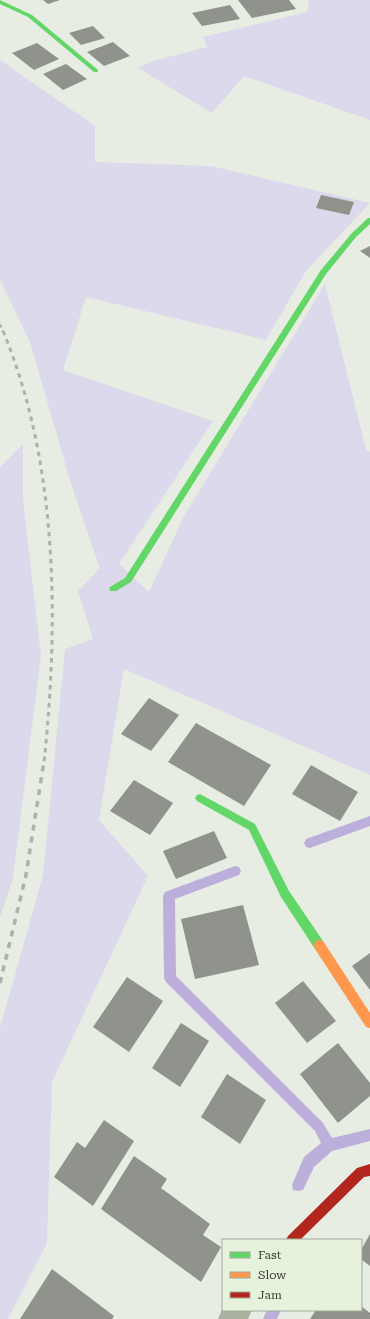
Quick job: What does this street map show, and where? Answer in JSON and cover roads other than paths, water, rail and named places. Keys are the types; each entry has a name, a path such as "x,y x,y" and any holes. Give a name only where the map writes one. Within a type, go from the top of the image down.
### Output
{"street":[{"path":"0,2 30,16 96,71"},
{"path":"113,589 128,580 323,272 354,235 370,220"},
{"path":"200,798 252,827 285,894 370,1023"},
{"path":"293,1239 361,1172 370,1170"}],"waterway":[{"path":"310,843 370,821"},
{"path":"235,871 169,896 170,978 319,1127 329,1145"},
{"path":"329,1145 370,1135"},
{"path":"298,1185 309,1162 329,1145"},
{"path":"270,1319 274,1311"}],"railway":[{"path":"0,324 3,332"},
{"path":"3,331 21,382 35,434 44,488 50,543 52,654 44,762"},
{"path":"0,983 26,875 44,761"}]}
